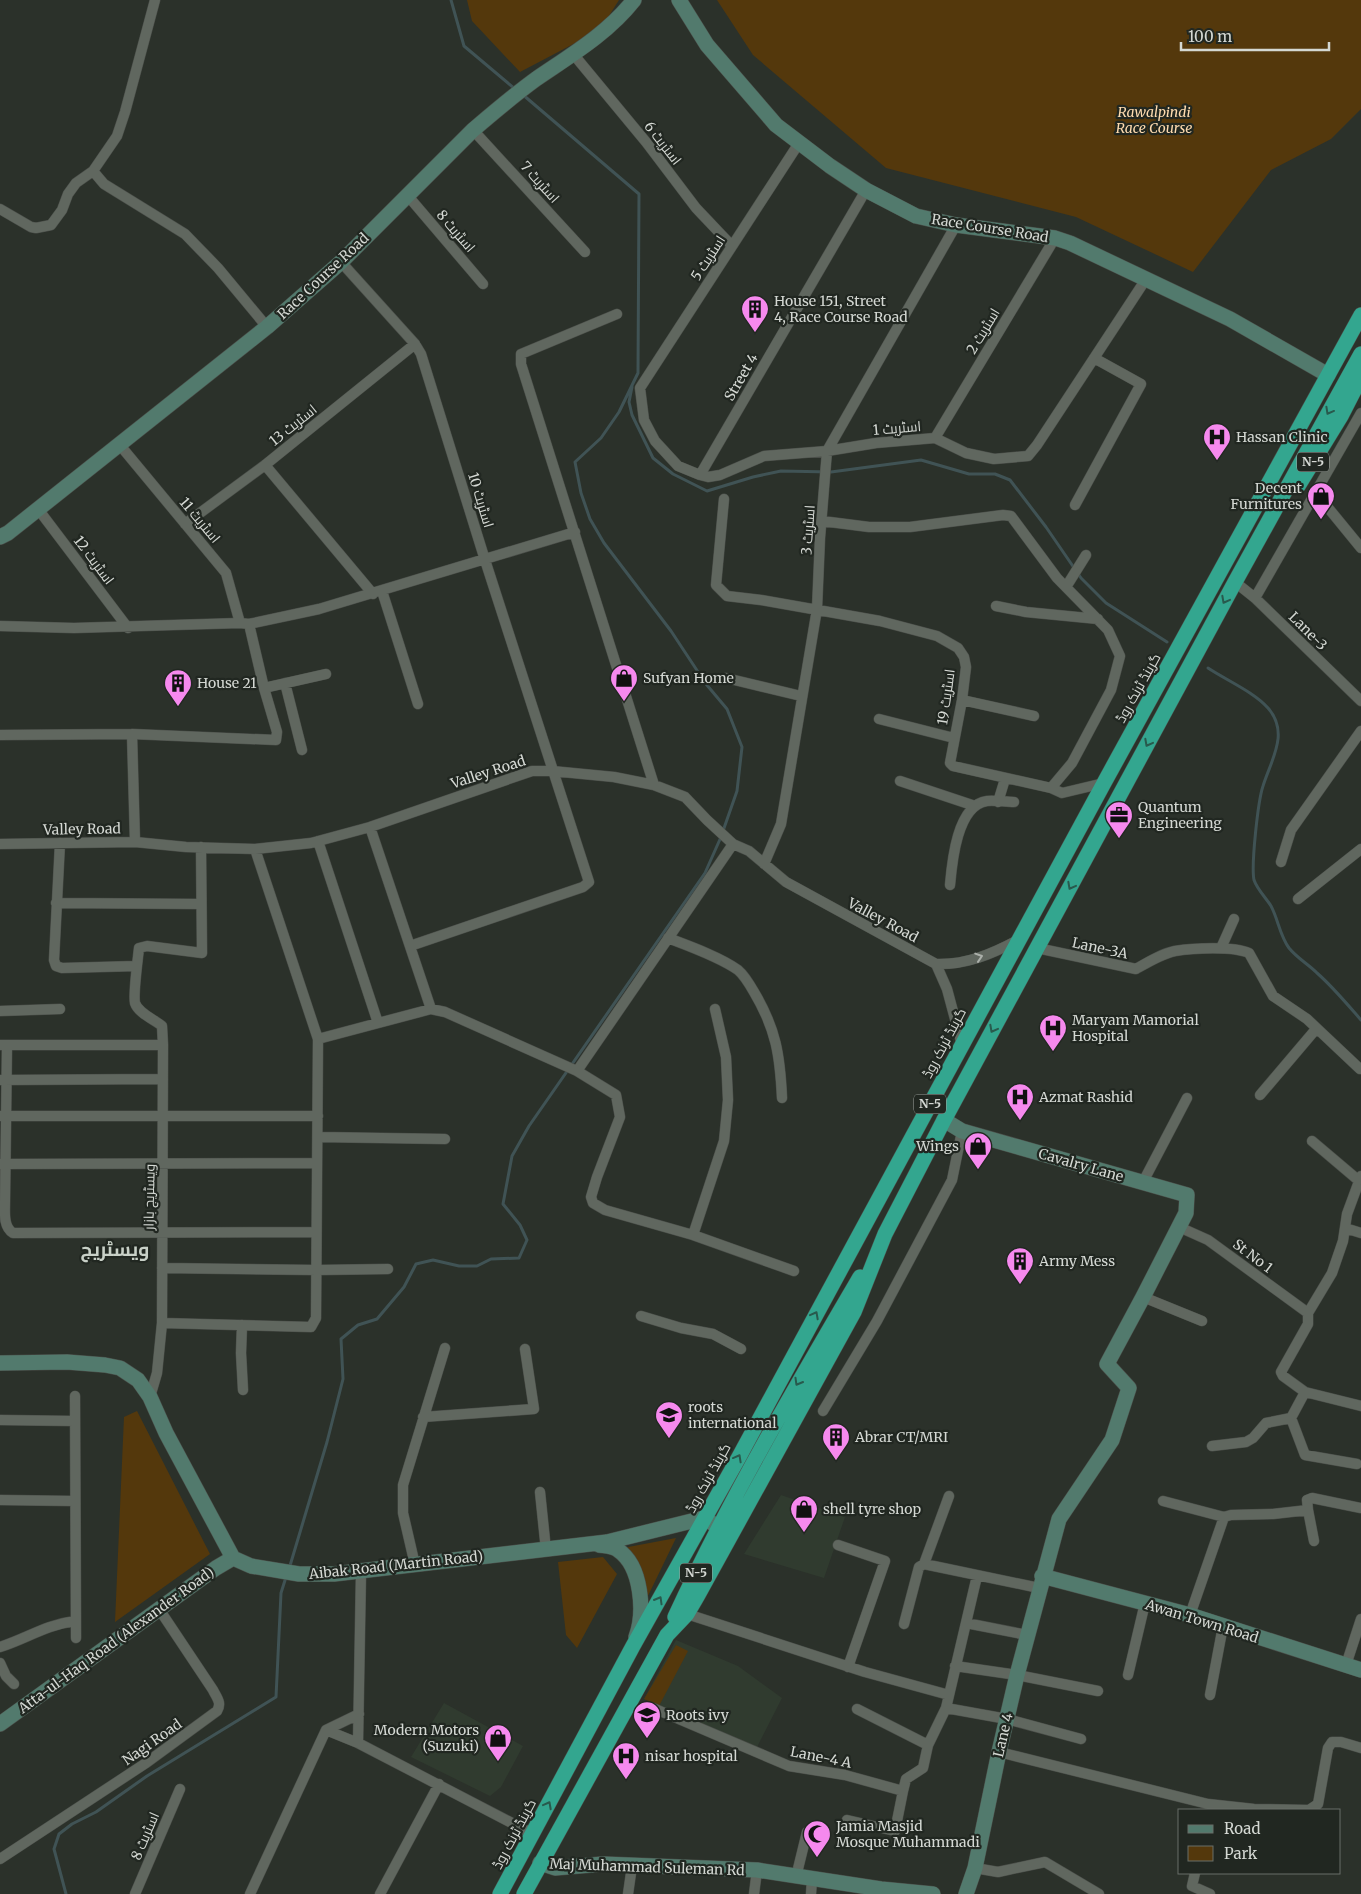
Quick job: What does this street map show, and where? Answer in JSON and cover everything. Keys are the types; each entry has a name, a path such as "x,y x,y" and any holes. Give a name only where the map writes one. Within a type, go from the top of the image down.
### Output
{"highway":[{"name":"گرینڈ ٹرنک روڈ","path":"500,1894 1104,782 1361,315"},
{"name":"N-5","path":"524,1894 667,1635 694,1576 792,1394 885,1234 1037,948 1361,354"},
{"path":"1328,375 1344,384"},
{"name":"N-5","path":"1257,542 1304,477 1341,416 1361,377"},
{"name":"N-5","path":"667,1635 687,1614 854,1312 885,1234"}],"street":[{"path":"0,209 31,227 51,225 62,210 68,194 76,183 93,171 117,136 155,0"},
{"name":"Race Course Road","path":"0,537 8,533 267,327 341,262 474,130 519,92 574,55 611,26 634,0"},
{"name":"Race Course Road","path":"679,0 707,45 776,125 866,190 916,216 956,225 1055,238 1070,243 1230,319 1328,375"},
{"name":"اسٹریٹ 6","path":"574,55 646,142 696,208 732,246"},
{"name":"اسٹریٹ 7","path":"474,130 585,252"},
{"name":"اسٹریٹ 5","path":"640,388 799,143"},
{"path":"93,171 104,184 186,234 218,268 267,327"},
{"name":"Street 4","path":"700,475 866,190"},
{"name":"اسٹریٹ 8","path":"408,196 484,284"},
{"name":"اسٹریٹ 3","path":"764,864 781,824 817,609 828,451 956,225"},
{"name":"اسٹریٹ 2","path":"935,438 1055,238"},
{"name":"اسٹریٹ 10","path":"341,262 422,354 485,560 589,882 583,887 410,946"},
{"name":"اسٹریٹ 1","path":"640,388 644,420 655,441 678,466 708,477 720,475 764,456 828,451 935,438 966,453 994,459 1028,456 1146,279"},
{"path":"617,314 520,354 521,364 654,785"},
{"name":"اسٹریٹ 13","path":"185,524 265,465 415,344"},
{"path":"1075,505 1141,384 1094,358"},
{"path":"1255,598 1361,413"},
{"name":"اسٹریٹ 11","path":"119,444 226,574 245,624 277,732 276,740 132,734"},
{"path":"265,465 378,592 418,704"},
{"path":"1316,493 1361,548"},
{"name":"اسٹریٹ 19","path":"724,500 716,585 727,596 817,609 880,621 937,636 958,648 964,657 966,667 950,763 953,766 1051,788 1062,793 1104,782"},
{"name":"اسٹریٹ 12","path":"38,509 128,628"},
{"path":"822,521 869,527 910,527 1010,516 1057,578 1108,630 1120,656 1111,690 1072,763 1051,788"},
{"path":"0,626 128,628 245,624 319,609 575,532"},
{"path":"1066,587 1086,555"},
{"name":"Lane-3","path":"1235,582 1255,598 1361,700"},
{"path":"996,606 1026,612 1098,619"},
{"path":"264,688 326,674"},
{"path":"726,678 801,696"},
{"path":"285,683 302,750"},
{"path":"962,700 1034,716"},
{"path":"879,719 954,738"},
{"path":"1281,862 1291,830 1361,732"},
{"path":"0,735 132,734 135,842"},
{"name":"Valley Road","path":"0,844 135,842 255,849 282,847 318,841 370,827 532,771 552,770 614,777 654,785 685,797 725,837 749,851 786,882 936,964"},
{"path":"998,802 1005,779"},
{"path":"900,781 975,806"},
{"path":"950,885 952,859 957,838 966,818 975,806 986,801 1014,802"},
{"path":"370,827 431,1009"},
{"path":"572,1069 668,938 725,837"},
{"path":"318,841 378,1023"},
{"path":"60,843 54,960 56,966 62,968 137,966 140,948 147,946 202,953 201,847"},
{"path":"162,1323 311,1327 316,1318 318,1039 255,849"},
{"path":"1298,899 1361,849"},
{"path":"56,903 201,904"},
{"path":"1221,948 1234,919"},
{"path":"668,938 698,949 739,971 751,987 764,1008 774,1032 780,1058 782,1098"},
{"path":"962,1045 947,989 936,964 951,964 980,958 1019,940"},
{"name":"Lane-3A","path":"1037,948 1136,969 1155,958 1174,951 1221,948 1248,953 1273,996 1307,1019 1360,1069"},
{"name":"ویسٹریج بازار","path":"137,966 135,1004 162,1026 163,1045 162,1323 157,1374 150,1397"},
{"path":"0,1010 60,1009"},
{"path":"318,1039 431,1009 445,1012 572,1069 616,1095 620,1117 596,1177 591,1197 593,1202 604,1210 693,1235 794,1271"},
{"path":"693,1235 724,1140 728,1100 726,1057 715,1009"},
{"path":"1260,1095 1316,1029"},
{"path":"163,1045 4,1045 3,1164 6,1226 9,1231 13,1233 162,1234 316,1232"},
{"path":"4,1080 163,1079"},
{"path":"1143,1182 1187,1098"},
{"path":"3,1116 318,1116"},
{"name":"Cavalry Lane","path":"944,1120 962,1131 1187,1195 1186,1213 1178,1227"},
{"path":"823,1411 877,1321 952,1180 962,1131"},
{"path":"318,1137 445,1139"},
{"path":"1312,1141 1360,1178 1347,1214 1343,1241 1332,1273 1308,1313 1308,1324 1281,1372 1283,1376 1304,1392 1361,1406"},
{"path":"3,1164 317,1163"},
{"path":"1178,1227 1144,1297 1202,1322"},
{"name":"St No 1","path":"1178,1227 1208,1240 1308,1313"},
{"path":"1345,1228 1361,1233"},
{"path":"162,1268 388,1269"},
{"name":"Lane 4","path":"966,1894 975,1868 999,1752 1027,1634 1058,1519 1112,1440 1129,1388 1107,1364 1144,1297"},
{"path":"641,1316 681,1328 714,1334 741,1348"},
{"path":"242,1325 243,1390"},
{"path":"414,1565 403,1513 403,1486 445,1348"},
{"path":"423,1417 534,1409 526,1349"},
{"path":"0,1363 67,1362 105,1364 120,1368 138,1380 150,1397 166,1433 233,1558"},
{"path":"1304,1392 1291,1418 1305,1456 1357,1464"},
{"path":"75,1396 76,1638"},
{"path":"1212,1446 1246,1442 1253,1438 1266,1423 1291,1418"},
{"path":"0,1420 75,1421"},
{"path":"540,1492 546,1550"},
{"path":"904,1624 919,1567 924,1564 949,1496"},
{"path":"1314,1541 1306,1500 1312,1498 1361,1508"},
{"path":"0,1500 75,1501"},
{"path":"1163,1501 1224,1517 1308,1510"},
{"path":"1190,1616 1224,1517"},
{"path":"704,1518 720,1528"},
{"name":"Aibak Road (Martin Road)","path":"233,1558 251,1566 299,1574 361,1572 607,1542 704,1518"},
{"path":"593,1544 618,1550 628,1560 638,1579 641,1601 639,1629 633,1646"},
{"path":"838,1545 885,1561 848,1666"},
{"name":"Atta-ul-Haq Road (Alexander Road)","path":"0,1724 158,1609 233,1558"},
{"path":"924,1564 977,1576 1041,1582"},
{"path":"358,1743 361,1572"},
{"path":"847,1820 895,1831 906,1779 923,1768 928,1745 946,1708 977,1576"},
{"name":"Awan Town Road","path":"1041,1582 1145,1603 1361,1670"},
{"path":"1128,1675 1145,1603"},
{"name":"Nagi Road","path":"0,1859 146,1763 217,1711 220,1706 216,1696 158,1609"},
{"path":"687,1614 848,1666 949,1695"},
{"path":"1346,1665 1361,1619"},
{"path":"0,1647 19,1641 34,1632 52,1625 75,1621"},
{"path":"966,1623 1027,1634"},
{"path":"1210,1695 1223,1626"},
{"path":"0,1665 6,1676 14,1684"},
{"path":"955,1666 1017,1675 1098,1691"},
{"name":"Lane-4 A","path":"653,1708 789,1766 846,1775 903,1791"},
{"path":"857,1708 928,1745"},
{"path":"946,1708 1007,1719 1081,1739"},
{"path":"250,1894 326,1730 358,1714"},
{"path":"326,1730 358,1743 533,1834"},
{"path":"1310,1809 1318,1804 1328,1748 1332,1742 1341,1742 1361,1748"},
{"path":"999,1752 1208,1807 1239,1809"},
{"path":"380,1894 439,1784"},
{"name":"اسٹریٹ 8","path":"135,1894 180,1789"},
{"path":"796,1877 807,1832"},
{"path":"975,1868 998,1872 1045,1862 1099,1894"},
{"name":"Maj Muhammad Suleman Rd","path":"540,1863 555,1868 603,1864 756,1870 796,1877 812,1887 933,1894"},
{"path":"628,1894 632,1866"},
{"path":"754,1894 756,1870"},
{"path":"1195,1874 1192,1886 1210,1894"}],"shaded area":[{"path":"781,1495 845,1517 824,1578 744,1554"},
{"path":"676,1640 738,1666 782,1698 757,1747 644,1699"},
{"path":"444,1703 523,1746 501,1787 490,1796 411,1757"}],"green space":[{"path":"467,0 619,0 600,30 520,72 472,21"},
{"name":"Rawalpindi Race Course","path":"717,0 1361,0 1361,109 1331,139 1271,170 1193,272 1076,217 886,168 753,55"},
{"path":"137,1411 210,1554 115,1622 124,1417"},
{"path":"676,1538 646,1600 623,1548"},
{"path":"603,1557 617,1574 577,1648 566,1635 558,1562"},
{"path":"676,1645 688,1651 659,1706 644,1699"}],"waterway":[{"path":"451,0 464,46 515,89"},
{"path":"522,94 639,194 638,373 619,412 601,438 575,462 581,493 590,519 604,543 671,631 706,684 727,709 742,747 737,791 723,831"},
{"path":"632,387 629,402 632,415 653,458 673,474 707,491 753,477 781,471 831,472 921,460 969,474 995,474 1010,480 1046,527 1081,578 1106,603 1167,642"},
{"path":"1208,668 1248,691 1262,702 1274,717 1278,727 1277,747 1263,786 1259,805 1253,861 1255,883 1271,906 1283,938 1289,948 1329,984 1361,1020"},
{"path":"289,1569 327,1442 343,1379 341,1339 358,1325 377,1319 404,1287 416,1264 433,1260 459,1266 477,1266 491,1259 519,1258 527,1240 520,1225 503,1204 512,1156 529,1126 705,873 721,837"},
{"path":"66,1894 54,1849 59,1834 72,1824 96,1812 147,1776 276,1697 281,1593 286,1577"}],"place":[{"name":"House 151, Street 4, Race Course Road","path":"755,333"},
{"name":"Hassan Clinic","path":"1217,461"},
{"name":"Decent Furnitures","path":"1321,520"},
{"name":"Sufyan Home","path":"624,702"},
{"name":"House 21","path":"178,707"},
{"name":"Quantum Engineering","path":"1119,839"},
{"name":"Maryam Mamorial Hospital","path":"1053,1052"},
{"name":"Azmat Rashid","path":"1020,1121"},
{"name":"Wings","path":"978,1170"},
{"name":"Army Mess","path":"1020,1285"},
{"name":"roots international","path":"669,1439"},
{"name":"Abrar CT/MRI","path":"836,1461"},
{"name":"shell tyre shop","path":"804,1533"},
{"name":"Roots ivy","path":"647,1739"},
{"name":"Modern Motors (Suzuki)","path":"498,1762"},
{"name":"nisar hospital","path":"626,1780"},
{"name":"Jamia Masjid Mosque Muhammadi","path":"817,1858"}],"district":[{"name":"ویسٹریج","path":"115,1249"}]}
